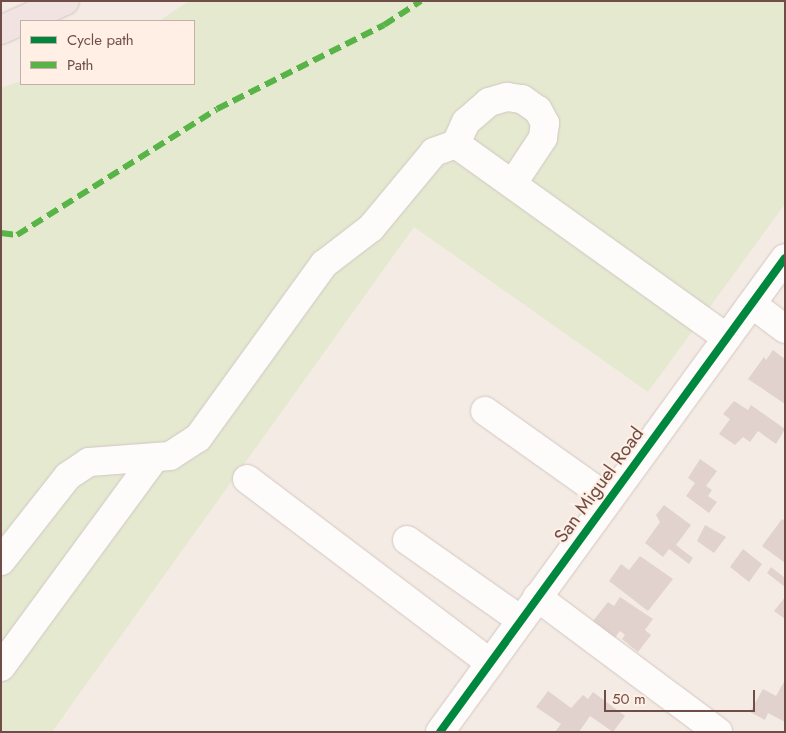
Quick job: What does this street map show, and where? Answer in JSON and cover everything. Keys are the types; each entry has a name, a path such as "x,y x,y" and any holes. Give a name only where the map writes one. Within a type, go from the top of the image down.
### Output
{"highway":[{"path":"23,20 65,1"},
{"path":"1,30 20,21"}],"street":[{"path":"1,561 68,476 89,462 170,456 198,438 324,264 371,228 434,152 456,144 466,122 489,102 507,97 522,99 538,110 545,124 543,138 513,183"},
{"path":"456,144 727,338"},
{"name":"San Miguel Road","path":"440,732 785,258"},
{"path":"752,304 785,329"},
{"path":"485,411 609,499"},
{"path":"1,667 154,457"},
{"path":"247,479 490,663"},
{"path":"408,540 521,620"},
{"path":"537,597 718,732"}],"green space":[{"path":"189,1 785,1 785,204 648,392 414,227 52,732 1,732 1,88 20,81 20,85 195,85 195,20 160,20"}],"building":[{"path":"773,350 785,359 785,404 748,379 764,357 766,360"},
{"path":"734,401 748,410 751,405 785,429 776,444 758,431 750,442 743,437 735,445 719,434 730,419 723,414"},
{"path":"700,459 717,471 706,486 712,490 708,496 717,502 709,513 686,496 695,483 688,478"},
{"path":"664,505 691,525 676,545 693,558 689,564 669,549 663,557 645,543 660,522 656,515"},
{"path":"782,519 785,521 785,563 762,546"},
{"path":"705,525 726,537 714,553 697,541"},
{"path":"743,549 762,564 749,582 730,567"},
{"path":"640,556 673,579 648,611 609,581 621,564 629,570"},
{"path":"771,567 785,578 785,587 767,573"},
{"path":"620,597 653,619 645,630 651,635 638,652 622,639 625,635 620,631 611,643 589,626 608,602 614,606"},
{"path":"785,597 785,619 774,611"},
{"path":"785,680 785,722 768,713 765,720 750,712 763,689 776,696"},
{"path":"548,691 571,708 583,695 588,699 593,692 625,716 613,732 590,716 579,732 555,732 561,724 536,707"}],"marked path":[{"path":"1,233 17,235 217,109 384,25 421,1"}],"cycle path":[{"path":"440,732 785,258"}]}
